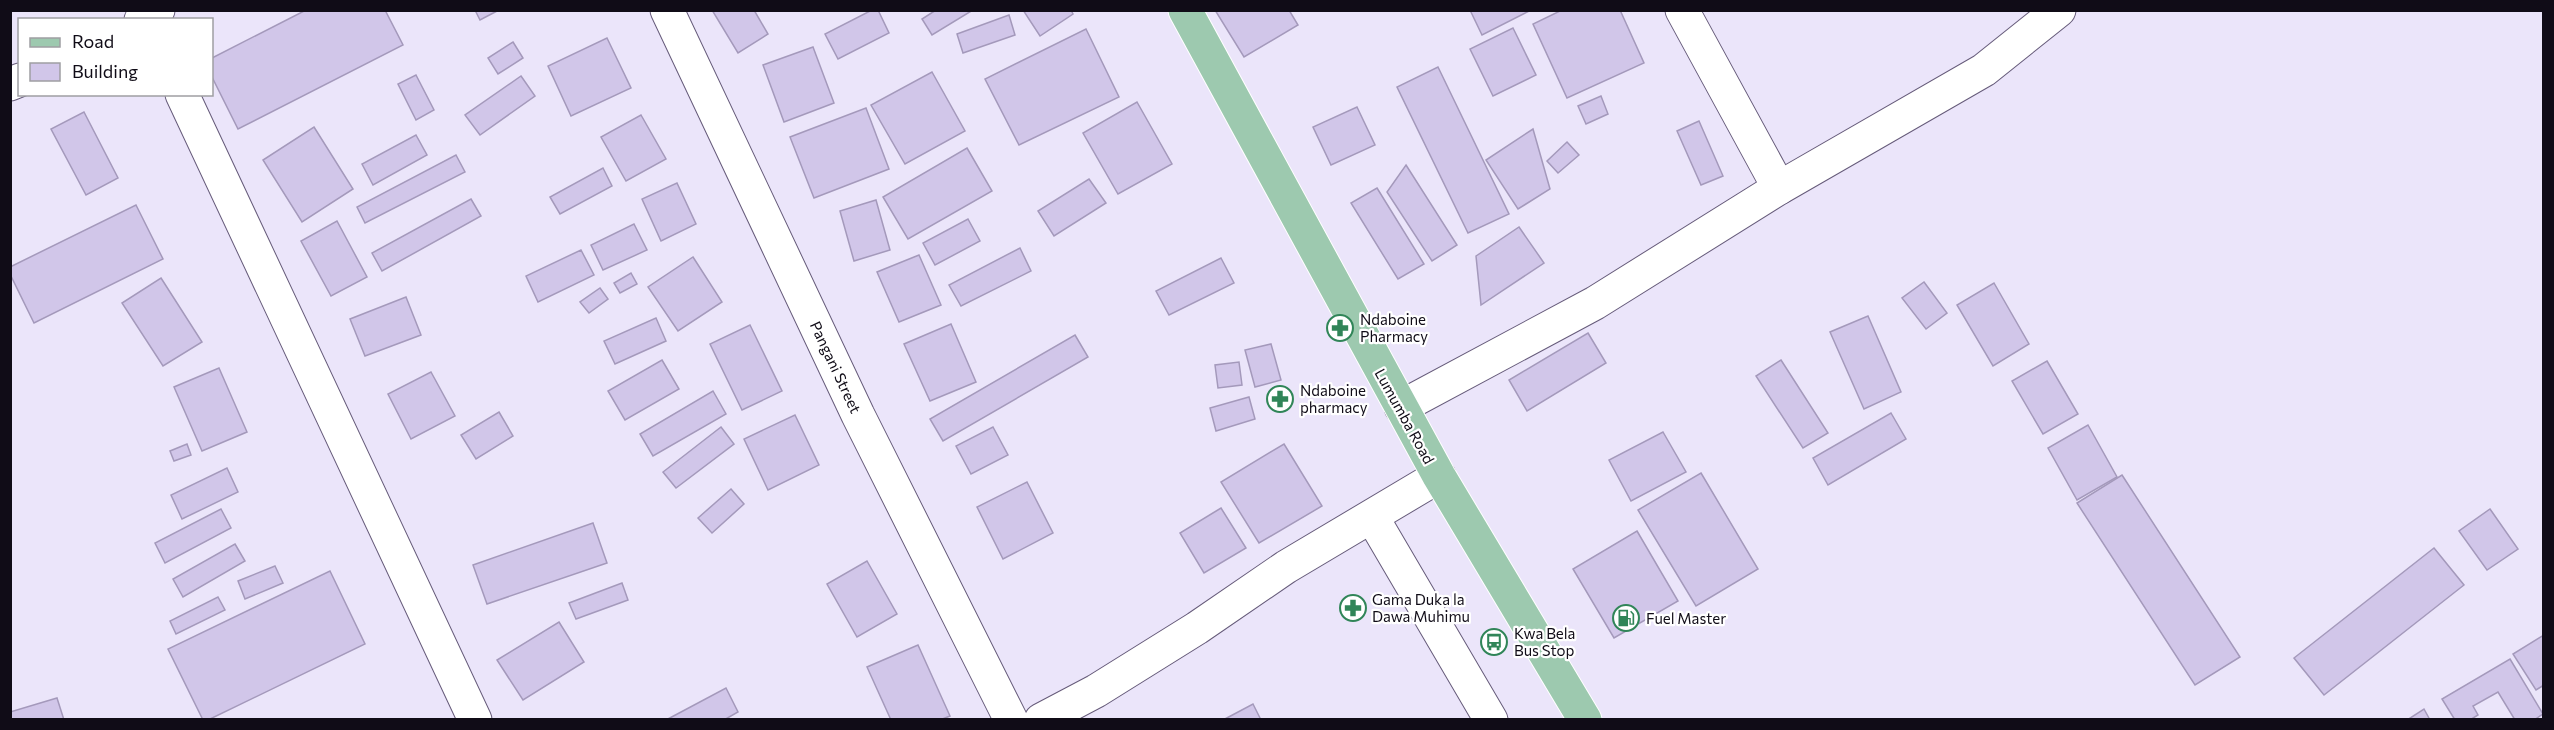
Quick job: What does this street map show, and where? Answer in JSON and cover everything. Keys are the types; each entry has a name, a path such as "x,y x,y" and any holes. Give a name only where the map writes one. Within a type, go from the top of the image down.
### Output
{"main road":[{"name":"Lumumba Road","path":"1185,10 1439,476 1585,720"}],"street":[{"name":"Pangani Street","path":"667,10 858,415 1011,720"},
{"path":"1682,10 1779,188"},
{"path":"1401,407 1595,303 1779,188 1984,70 2059,10"},
{"path":"183,96 476,720"},
{"path":"1041,720 1096,691 1197,628 1286,567 1439,476"},
{"path":"1372,517 1491,720"}],"building":[{"path":"306,10 385,10 403,45 238,129 213,79 213,57"},
{"path":"475,10 499,10 480,20"},
{"path":"712,10 754,10 768,34 738,53"},
{"path":"872,10 878,10 889,33 838,59 825,34"},
{"path":"936,10 973,10 932,35 922,19"},
{"path":"1023,10 1071,10 1073,14 1040,36"},
{"path":"1215,10 1289,10 1298,25 1244,57"},
{"path":"1470,10 1531,10 1482,35"},
{"path":"1562,10 1620,10 1644,63 1567,98 1533,24"},
{"path":"1009,15 1015,35 963,53 957,34"},
{"path":"1513,28 1536,75 1493,96 1470,49"},
{"path":"1086,29 1119,97 1019,145 985,79"},
{"path":"607,38 631,88 571,116 548,66"},
{"path":"513,42 523,58 498,74 488,58"},
{"path":"813,47 834,103 784,122 763,65"},
{"path":"1438,67 1509,214 1468,233 1397,87"},
{"path":"932,72 965,131 905,164 871,105"},
{"path":"416,75 434,110 416,120 398,84"},
{"path":"521,76 535,96 480,135 465,115"},
{"path":"1601,96 1608,114 1586,124 1578,106"},
{"path":"1137,102 1172,164 1118,194 1083,133"},
{"path":"1357,107 1375,145 1331,165 1313,127"},
{"path":"866,108 889,169 814,198 790,137"},
{"path":"84,112 118,178 86,195 51,129"},
{"path":"641,115 666,159 626,181 601,137"},
{"path":"1699,121 1723,176 1701,185 1677,131"},
{"path":"314,127 353,189 302,222 263,160"},
{"path":"1533,129 1550,189 1518,209 1486,160"},
{"path":"416,135 427,155 373,185 362,164"},
{"path":"1567,142 1579,155 1558,173 1547,161"},
{"path":"967,148 992,191 908,239 883,197"},
{"path":"456,155 465,172 365,223 357,207"},
{"path":"1406,165 1457,245 1432,261 1387,192"},
{"path":"603,168 612,186 560,214 550,197"},
{"path":"1089,179 1106,203 1054,236 1038,211"},
{"path":"677,183 696,224 661,241 642,199"},
{"path":"1377,188 1424,264 1398,279 1351,203"},
{"path":"471,199 481,216 382,271 372,253"},
{"path":"876,200 890,250 854,261 840,211"},
{"path":"136,205 163,259 34,323 10,274 10,267"},
{"path":"968,219 980,241 935,265 923,243"},
{"path":"337,221 367,277 331,296 301,241"},
{"path":"634,224 647,250 603,270 591,245"},
{"path":"1519,227 1544,263 1481,305 1476,256"},
{"path":"1020,248 1031,271 961,306 949,285"},
{"path":"581,250 594,275 538,302 526,276"},
{"path":"919,255 941,305 899,322 877,272"},
{"path":"693,257 722,302 678,331 648,287"},
{"path":"1221,258 1234,283 1169,315 1156,291"},
{"path":"631,273 637,284 620,293 614,283"},
{"path":"161,278 202,342 163,366 122,303"},
{"path":"1924,282 1947,313 1926,329 1902,298"},
{"path":"1994,283 2029,344 1993,366 1957,305"},
{"path":"600,288 608,299 589,313 580,302"},
{"path":"406,297 421,335 365,356 350,319"},
{"path":"1868,316 1901,392 1864,409 1830,332"},
{"path":"656,318 666,341 615,364 604,341"},
{"path":"951,324 976,382 930,401 904,344"},
{"path":"750,325 782,391 742,410 710,344"},
{"path":"1588,333 1606,363 1527,411 1509,380"},
{"path":"1075,335 1088,357 943,441 930,419"},
{"path":"1271,344 1281,380 1255,387 1245,350"},
{"path":"662,360 679,389 625,420 608,391"},
{"path":"1781,360 1828,433 1803,448 1756,376"},
{"path":"2047,361 2078,414 2043,434 2012,381"},
{"path":"1239,362 1242,385 1218,388 1215,365"},
{"path":"219,368 247,432 202,451 174,387"},
{"path":"431,372 455,416 411,439 388,394"},
{"path":"713,391 726,414 653,456 640,434"},
{"path":"1249,397 1255,419 1216,431 1210,408"},
{"path":"499,412 513,436 476,459 461,435"},
{"path":"1891,413 1906,439 1828,485 1813,458"},
{"path":"795,415 819,465 768,490 744,439"},
{"path":"2088,425 2117,477 2077,500 2048,448"},
{"path":"721,427 734,444 676,488 663,472"},
{"path":"993,427 1008,455 971,474 956,446"},
{"path":"1663,432 1686,472 1631,501 1609,460"},
{"path":"187,444 191,455 174,461 170,451"},
{"path":"1284,444 1322,506 1259,543 1221,482"},
{"path":"227,468 238,492 182,519 171,495"},
{"path":"1701,473 1758,569 1696,606 1638,510"},
{"path":"2122,475 2240,657 2195,685 2077,503"},
{"path":"1027,482 1053,533 1003,559 977,507"},
{"path":"731,489 744,504 712,533 698,518"},
{"path":"1221,508 1246,548 1204,573 1180,533"},
{"path":"221,509 231,528 165,563 155,543"},
{"path":"2490,509 2518,549 2487,570 2459,531"},
{"path":"593,523 607,563 487,604 473,565"},
{"path":"1637,531 1678,601 1614,638 1573,569"},
{"path":"235,544 245,561 183,597 173,579"},
{"path":"2434,548 2464,585 2324,695 2294,658"},
{"path":"867,561 897,614 857,637 827,584"},
{"path":"275,566 283,583 245,599 238,581"},
{"path":"330,571 365,644 208,720 203,720 168,649"},
{"path":"622,583 628,600 576,619 569,603"},
{"path":"218,597 225,610 176,634 170,621"},
{"path":"559,622 584,662 523,700 497,660"},
{"path":"2544,635 2544,685 2536,690 2513,654"},
{"path":"918,645 950,716 940,720 891,720 867,667"},
{"path":"2510,659 2543,714 2534,720 2515,720 2498,692 2473,706 2478,715 2470,720 2455,720 2442,699"},
{"path":"726,688 738,712 724,720 666,720"},
{"path":"57,698 64,720 10,720 10,712"},
{"path":"1253,704 1261,720 1223,720"},
{"path":"2424,709 2430,720 2407,720"}],"place":[{"name":"Ndaboine Pharmacy","path":"1340,328"},
{"name":"Ndaboine pharmacy","path":"1280,399"},
{"name":"Gama Duka la Dawa Muhimu","path":"1353,608"},
{"name":"Fuel Master","path":"1626,618"},
{"name":"Kwa Bela Bus Stop","path":"1494,642"}]}
